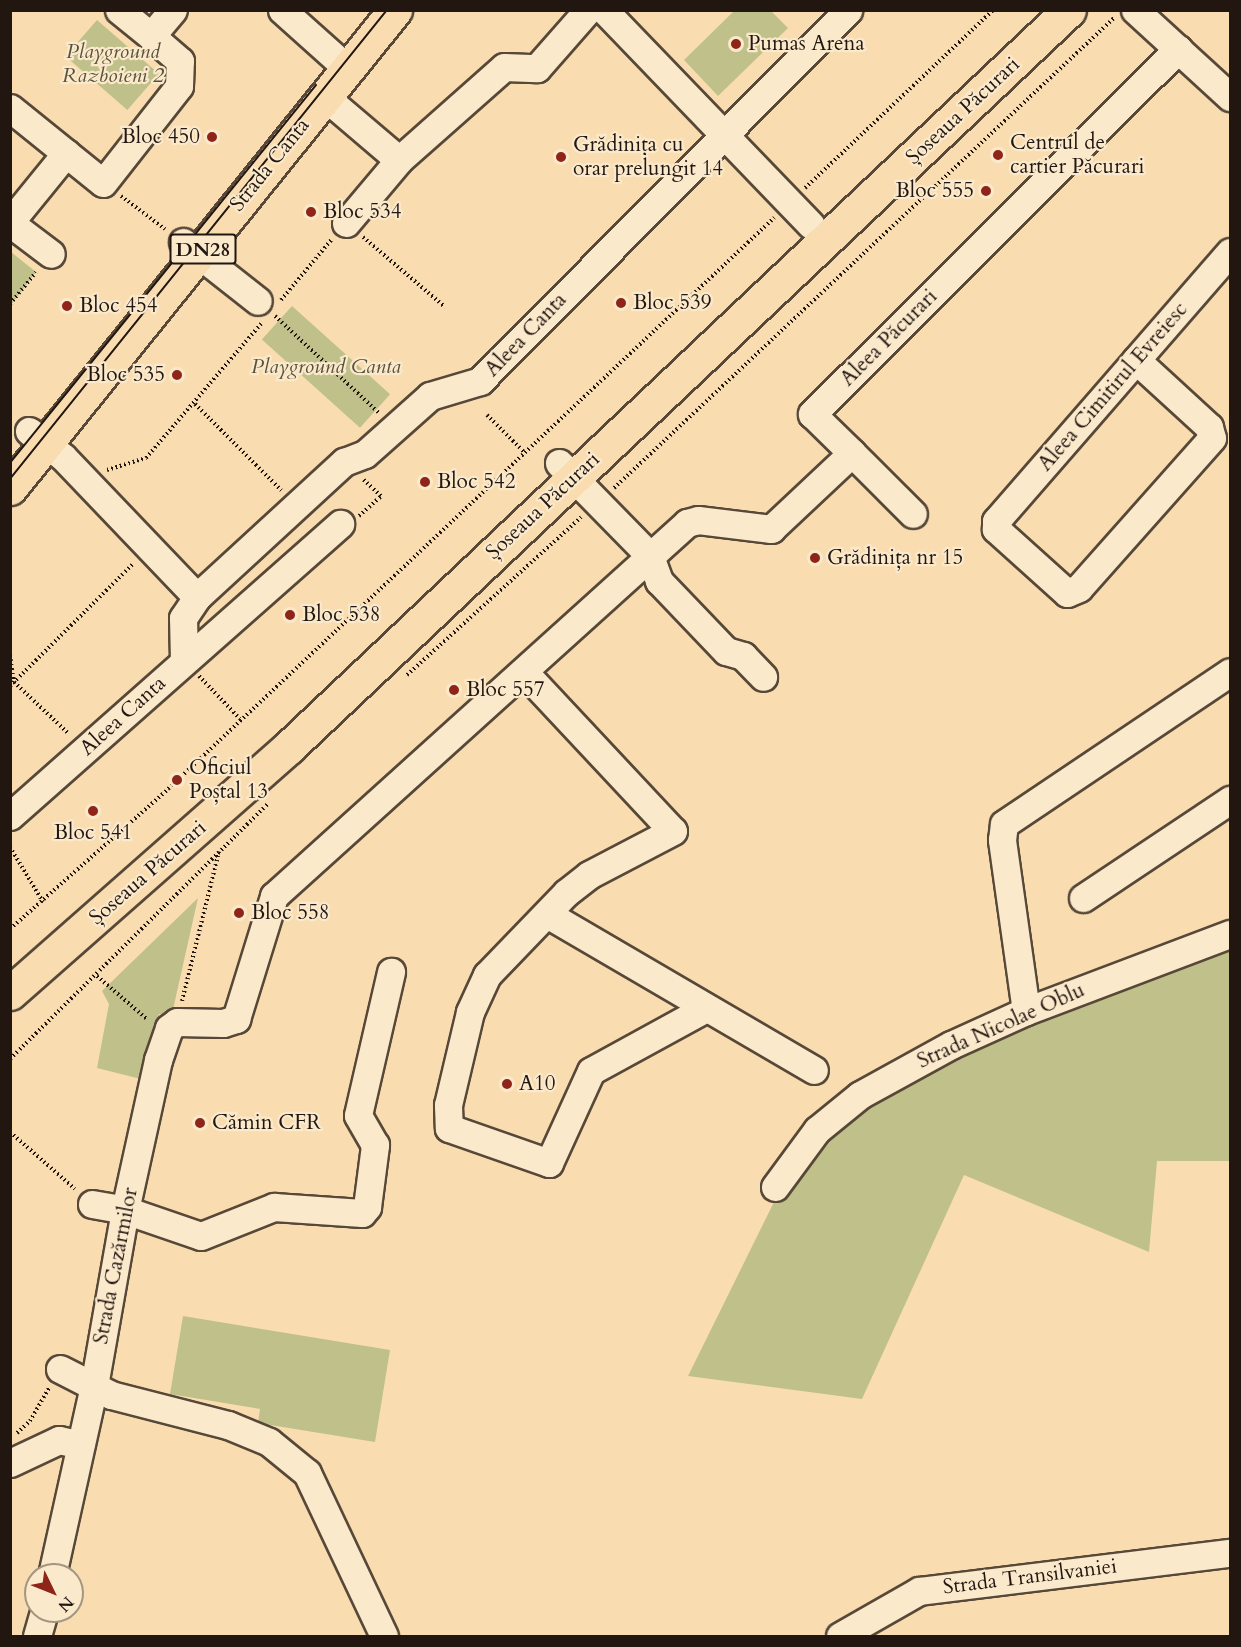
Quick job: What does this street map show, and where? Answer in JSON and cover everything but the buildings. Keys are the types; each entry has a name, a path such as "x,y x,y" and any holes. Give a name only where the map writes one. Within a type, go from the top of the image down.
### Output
{"main road":[{"name":"Strada Canta","path":"191,248 325,97 340,62 368,10"},
{"name":"Strada Canta","path":"10,488 28,443 191,248 340,62 395,10"},
{"name":"Șoseaua Păcurari","path":"10,993 289,747 566,470 801,213 1038,10"},
{"name":"Șoseaua Păcurari","path":"10,965 188,811 566,470 1069,10"}],"street":[{"path":"10,108 104,183 179,86 180,61 119,10"},
{"path":"151,36 173,10"},
{"path":"282,10 340,62"},
{"path":"346,223 399,160 504,67 537,68 588,10"},
{"path":"604,10 801,213"},
{"name":"Aleea Canta","path":"10,816 184,661 183,618 197,597 344,462 365,454 430,396 480,381 848,10"},
{"path":"1135,10 1230,97"},
{"name":"Aleea Păcurari","path":"852,453 812,414 1178,49"},
{"path":"325,97 399,160"},
{"path":"51,254 10,223 66,153"},
{"path":"191,248 264,306"},
{"name":"Aleea Cimitirul Evreiesc","path":"1136,360 1209,427 1212,438 1079,588 1067,593 996,529 996,521 1136,360 1230,252"},
{"path":"28,443 83,477 197,597"},
{"path":"173,1025 223,1023 236,1019 274,896 525,673 687,523 698,520 771,529 852,453 913,514"},
{"path":"566,470 650,556 659,581 696,620 726,651 743,656 763,677"},
{"path":"184,661 340,524"},
{"path":"1026,1011 1002,840 1004,824 1230,672"},
{"path":"525,673 673,831 589,875 487,975 470,1012 448,1105 449,1128 549,1163 591,1071 706,1008"},
{"path":"1083,898 1230,800"},
{"path":"547,914 814,1070"},
{"name":"Strada Nicolae Oblu","path":"774,1187 817,1130 860,1095 951,1045 1026,1011 1230,934"},
{"path":"92,1204 125,1210 201,1236 274,1207 362,1213 367,1207 375,1144 358,1115 391,972"},
{"name":"Strada Cazărmilor","path":"55,1563 94,1386 125,1210 158,1059 173,1025"},
{"path":"60,1370 111,1395 228,1425 269,1442 307,1473 384,1636"},
{"path":"10,1463 59,1440 80,1445"},
{"name":"Strada Transilvaniei","path":"840,1636 919,1591 1230,1553"}],"path":[{"path":"10,929 43,902 525,453 801,213 993,10"},
{"path":"404,678 598,501 640,467 1123,10"},
{"path":"104,183 191,248"},
{"path":"83,477 146,458 195,404 264,306 346,223 445,307"},
{"path":"10,304 51,254"},
{"path":"264,306 395,428"},
{"path":"195,404 297,506"},
{"path":"487,415 525,453"},
{"path":"12,684 151,547"},
{"path":"10,655 12,684 85,749"},
{"path":"184,661 240,719"},
{"path":"10,1059 98,976 219,850 276,796"},
{"path":"10,847 43,902"},
{"path":"98,976 141,1017 173,1025 219,850"},
{"path":"10,1132 92,1204"},
{"path":"10,1439 30,1421 60,1370"}],"green space":[{"name":"Pumas Arena","path":"734,11 771,11 788,28 718,96 684,60"},
{"name":"Playground Razboieni 2","path":"97,20 159,74 127,110 66,56"},
{"path":"11,252 36,272 11,305"},
{"name":"Playground Canta","path":"292,306 390,394 360,428 262,339"},
{"path":"198,898 172,1014 159,1014 145,1080 97,1068 109,1004 102,991"},
{"path":"1230,950 1230,1161 1157,1161 1149,1252 964,1175 862,1399 688,1376 779,1192 816,1140 865,1103 951,1056"},
{"path":"183,1316 390,1350 375,1442 258,1423 260,1409 170,1394"}],"tram line":[{"path":"10,479 387,10"},
{"path":"10,463 316,85"}],"place":[{"name":"Pumas Arena","path":"736,44"},
{"name":"Bloc 450","path":"212,137"},
{"name":"Centrul de cartier Păcurari","path":"998,155"},
{"name":"Grădinița cu orar prelungit 14","path":"561,157"},
{"name":"Bloc 555","path":"986,191"},
{"name":"Bloc 534","path":"311,212"},
{"name":"Bloc 539","path":"621,303"},
{"name":"Bloc 454","path":"67,306"},
{"name":"Bloc 535","path":"177,375"},
{"name":"Bloc 542","path":"425,482"},
{"name":"Grădinița nr 15","path":"815,558"},
{"name":"Bloc 538","path":"290,615"},
{"name":"Bloc 557","path":"454,690"},
{"name":"Oficiul Poștal 13","path":"177,780"},
{"name":"Bloc 541","path":"93,811"},
{"name":"Bloc 558","path":"239,913"},
{"name":"A10","path":"507,1084"},
{"name":"Cămin CFR","path":"200,1123"}]}
